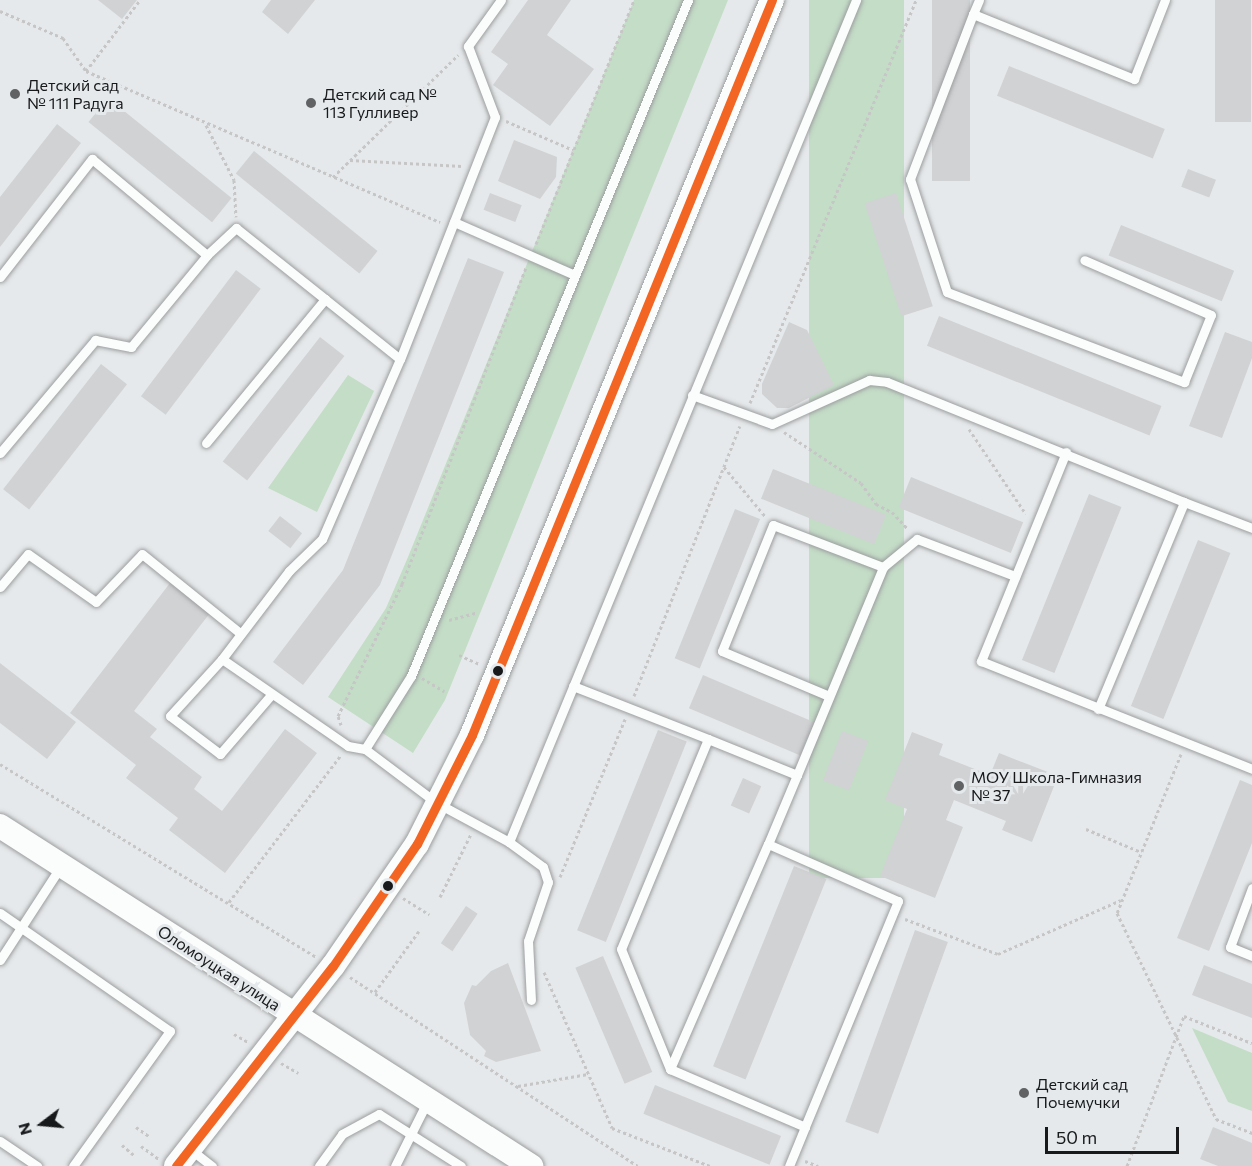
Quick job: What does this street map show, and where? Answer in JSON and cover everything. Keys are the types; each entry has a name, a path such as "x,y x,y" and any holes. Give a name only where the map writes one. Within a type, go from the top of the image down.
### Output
{"street":[{"path":"183,1158 333,966 417,844 498,673 772,0"},
{"name":"Оломоуцкая улица","path":"0,826 292,1016 531,1166"}],"lane":[{"path":"270,696 220,754 170,716 222,658 289,571 322,539 400,359 495,117 468,46 501,0"},
{"path":"365,749 412,672 688,0"},
{"path":"509,842 856,0"},
{"path":"979,0 910,179 947,292 1184,382 1211,315 1084,260"},
{"path":"973,14 1134,79 1165,0"},
{"path":"0,277 92,159 207,255"},
{"path":"453,225 575,275"},
{"path":"0,453 95,340 131,347 207,255 236,228 400,359"},
{"path":"206,443 325,299"},
{"path":"692,395 772,424 869,380 887,382 1252,528"},
{"path":"1065,452 981,661 1252,769"},
{"path":"1098,709 1184,502"},
{"path":"829,696 722,651 773,525 883,567"},
{"path":"670,1069 768,844 883,567 917,539 1015,576"},
{"path":"0,587 28,554 96,603 142,554 241,634"},
{"path":"222,658 270,696 348,746 365,749 437,803 509,842 543,867 548,882 528,941 531,1000"},
{"path":"573,686 797,775"},
{"path":"708,739 621,949 670,1069 805,1127"},
{"path":"768,844 898,901 789,1166"},
{"path":"0,960 61,866"},
{"path":"1252,888 1230,948 1252,956"},
{"path":"0,913 170,1031 73,1166"},
{"path":"395,1166 409,1133 428,1100"},
{"path":"319,1166 342,1134 379,1114 461,1166"},
{"path":"0,1141 37,1166"},
{"path":"183,1158 212,1166"}],"path":[{"path":"86,72 140,0"},
{"path":"229,902 348,746 338,716 402,584 634,0"},
{"path":"559,881 745,415 916,0"},
{"path":"0,11 63,38 86,72 333,177 453,225"},
{"path":"333,177 468,46"},
{"path":"495,117 573,150"},
{"path":"206,123 234,180 236,228"},
{"path":"350,160 476,166"},
{"path":"955,408 1034,525"},
{"path":"772,424 861,483 876,504 892,512 917,539"},
{"path":"724,467 773,525"},
{"path":"432,625 476,613"},
{"path":"412,672 444,691"},
{"path":"1185,744 1117,913 1216,1119 1252,1133"},
{"path":"0,764 229,902 275,934 375,992 638,1166"},
{"path":"440,897 476,824"},
{"path":"1086,830 1141,852"},
{"path":"388,888 429,914"},
{"path":"892,914 998,954 1122,900"},
{"path":"375,992 419,931"},
{"path":"542,967 612,1128 710,1166"},
{"path":"1127,1166 1184,1016 1252,1043"},
{"path":"287,1067 298,1073"},
{"path":"516,1087 588,1074"},
{"path":"136,1127 149,1136"},
{"path":"122,1146 134,1155"},
{"path":"141,1146 168,1166"}],"green space":[{"path":"634,0 728,0 445,700 413,753 328,697 386,608"},
{"path":"809,0 904,0 904,878 809,878"},
{"path":"348,375 374,391 317,512 268,488"},
{"path":"1192,1028 1252,1053 1252,1111 1228,1102"}],"building":[{"path":"98,0 137,0 122,19"},
{"path":"271,0 315,0 288,34 262,12"},
{"path":"528,0 571,0 547,35 594,69 550,126 493,85 508,64 491,52"},
{"path":"932,0 970,0 970,181 932,181"},
{"path":"1215,0 1251,0 1251,122 1215,122"},
{"path":"1009,66 1165,129 1153,159 997,96"},
{"path":"108,98 232,198 212,222 88,122"},
{"path":"57,124 81,143 0,247 0,197"},
{"path":"514,140 557,157 556,177 540,199 498,181"},
{"path":"254,151 378,251 359,274 236,174"},
{"path":"1188,169 1216,180 1209,197 1181,187"},
{"path":"490,193 522,205 515,222 484,210"},
{"path":"896,193 933,306 901,316 865,203"},
{"path":"1121,225 1234,271 1222,301 1109,256"},
{"path":"468,258 504,272 380,585 303,685 273,662 343,570"},
{"path":"236,270 261,289 166,415 141,396"},
{"path":"939,316 1162,406 1150,436 927,346"},
{"path":"789,322 807,330 834,385 789,408 777,408 762,394 762,384"},
{"path":"1225,332 1252,342 1252,358 1222,438 1189,426"},
{"path":"320,337 344,356 247,481 223,462"},
{"path":"101,364 127,384 29,510 3,489"},
{"path":"773,469 886,515 874,544 761,499"},
{"path":"911,477 1023,522 1011,553 899,508"},
{"path":"1089,494 1121,507 1054,673 1022,660"},
{"path":"735,509 760,519 700,668 675,658"},
{"path":"280,516 302,533 290,548 268,531"},
{"path":"1198,540 1230,553 1163,719 1131,706"},
{"path":"170,583 210,613 134,711 157,729 150,737 202,777 194,789 222,811 285,729 317,753 225,873 169,830 178,818 126,778 136,765 70,713"},
{"path":"0,663 76,722 47,759 0,723"},
{"path":"703,675 814,722 800,755 689,708"},
{"path":"658,730 687,742 606,942 577,930"},
{"path":"842,731 868,741 849,791 823,780"},
{"path":"912,732 943,744 939,755 990,775 999,753 1058,776 1032,842 1002,830 1006,821 954,800 946,820 963,827 935,898 880,876 907,809 885,800"},
{"path":"743,778 761,786 749,814 731,805"},
{"path":"1240,780 1252,785 1252,843 1209,951 1177,938"},
{"path":"794,866 826,879 746,1079 713,1066"},
{"path":"466,906 478,914 452,951 441,943"},
{"path":"915,930 948,942 878,1134 845,1122"},
{"path":"603,956 652,1072 625,1084 575,968"},
{"path":"508,963 541,1051 496,1062 484,1056 486,1051 470,1035 464,1003 472,985 476,986 491,971"},
{"path":"1204,965 1252,984 1252,1018 1192,995"},
{"path":"655,1085 781,1136 769,1165 643,1114"},
{"path":"1213,1127 1252,1143 1252,1166 1218,1166 1200,1159"}],"transit line":[{"path":"176,1166 333,966 417,844 472,735 772,0"}],"place":[{"name":"Детский сад № 111 Радуга","path":"15,94"},
{"name":"Детский сад № 113 Гулливер","path":"311,103"},
{"name":"МОУ Школа-Гимназия № 37","path":"959,786"},
{"name":"Детский сад Почемучки","path":"1024,1093"}]}
